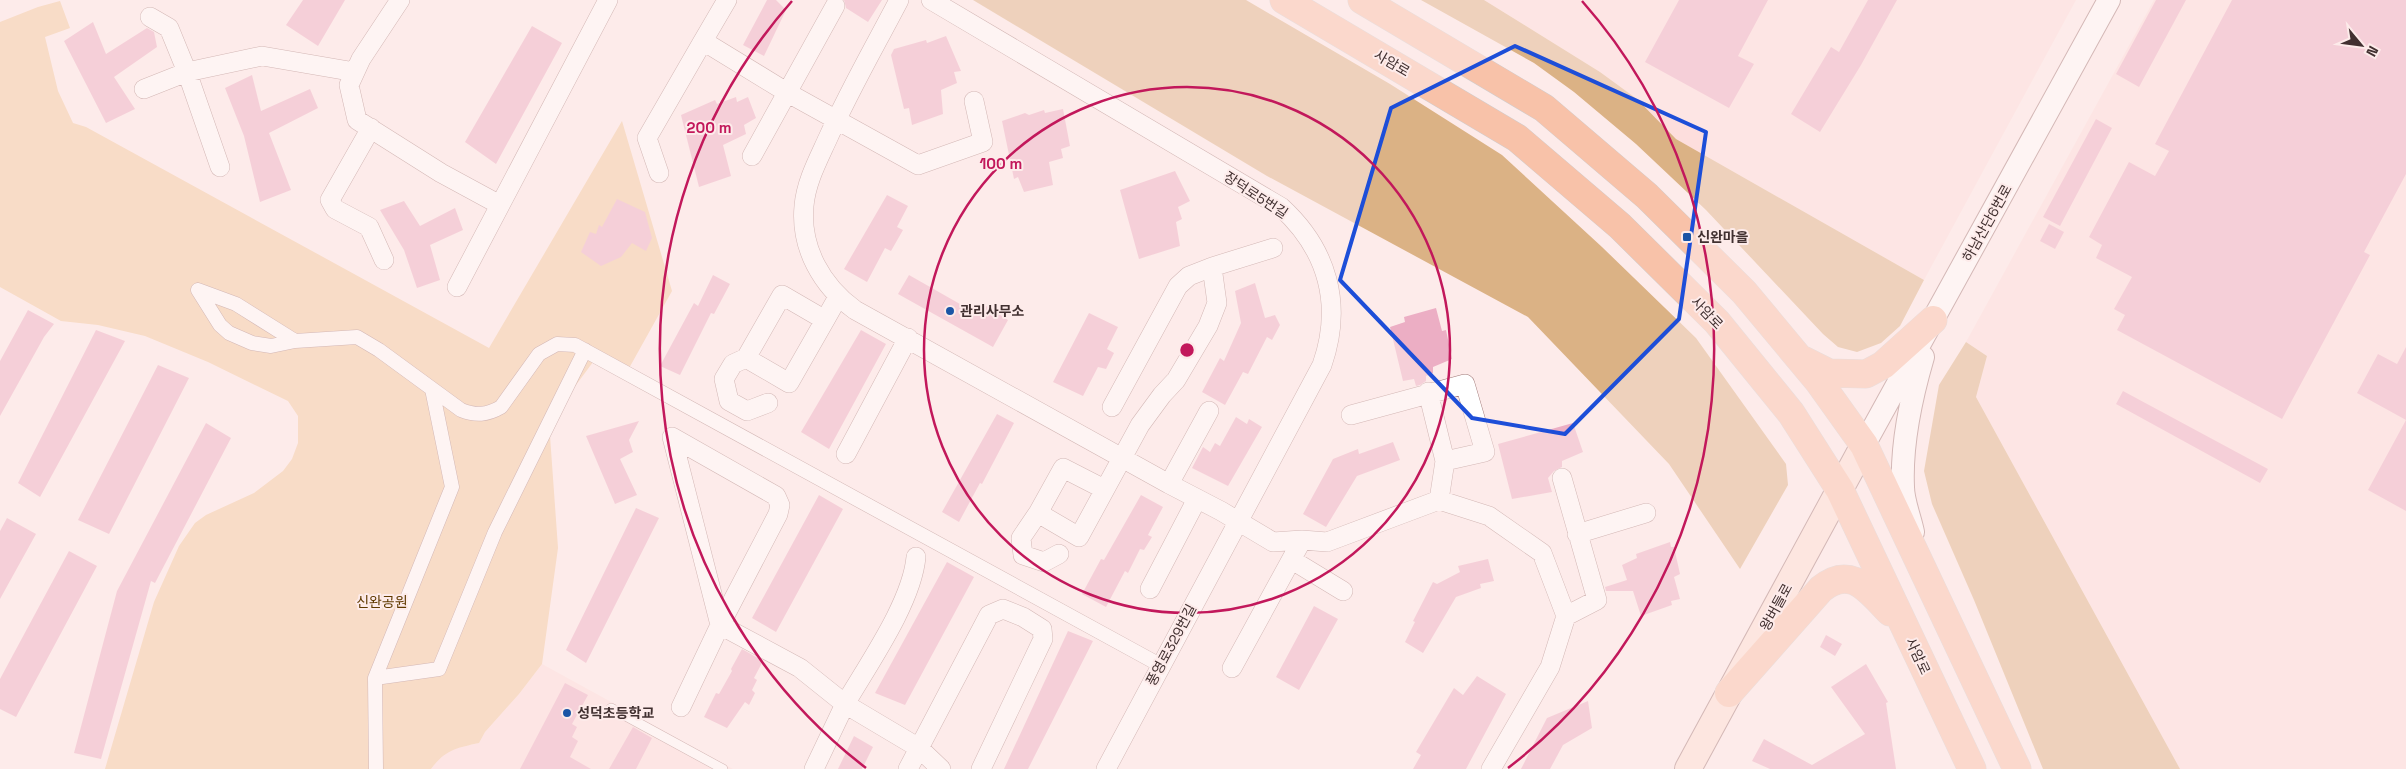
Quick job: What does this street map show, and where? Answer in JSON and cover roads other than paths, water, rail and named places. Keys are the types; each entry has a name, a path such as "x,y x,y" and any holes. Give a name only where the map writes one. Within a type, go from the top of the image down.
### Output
{"main road":[{"name":"사암로","path":"1284,0 1517,138 1620,226 1717,322 1791,413 1840,490 1972,769"},
{"path":"1362,0 1544,108 1647,196 1744,292 1819,382 1864,445 2017,769"},
{"path":"1800,358 1829,373 1866,374 1883,365 1932,320"},
{"name":"왕버들로","path":"1688,769 1864,445"},
{"path":"1729,693 1821,589 1835,580 1850,579 1863,585 1904,627"}],"street":[{"path":"400,0 361,59 349,85 358,120 441,173 500,205"},
{"path":"457,287 608,0"},
{"path":"659,173 647,138 726,0"},
{"path":"899,0 836,119 815,164 804,207 810,255 824,280 838,297 855,310 1273,542 1302,540 1327,542 1440,500 1489,516 1542,553 1566,616 1550,667 1491,769"},
{"name":"장덕로5번길","path":"931,0 1281,207 1303,230 1312,243 1325,271 1330,290 1329,345 1322,365 1237,521"},
{"name":"하남산단6번로","path":"1864,445 2109,0"},
{"path":"752,156 836,6"},
{"path":"150,16 169,28 187,72 220,168"},
{"path":"702,41 788,93 918,165 984,142 974,101"},
{"path":"144,90 187,72 262,56 355,72"},
{"path":"371,128 330,200 335,209 369,226 384,260"},
{"path":"1112,407 1178,286 1189,276 1273,248"},
{"path":"1038,513 1079,536 1149,412 1176,380 1215,312 1217,303 1212,267"},
{"path":"295,340 236,304 198,290 220,325 229,334 252,343 271,346 295,340 357,336 432,389 474,415 492,412 501,407 539,354 557,344 575,344 1160,665"},
{"path":"768,403 747,411 728,401 724,379 733,364 746,358 782,295 825,320"},
{"path":"746,358 789,383 838,297"},
{"path":"1921,564 1903,488 1904,464 1911,399 1932,320"},
{"path":"846,454 908,338"},
{"path":"376,678 439,669 495,532 585,350"},
{"path":"1351,415 1428,392 1465,384 1486,452 1445,461"},
{"path":"376,769 376,678 452,487 432,389"},
{"path":"1428,392 1445,461 1440,500"},
{"path":"1169,484 1209,412"},
{"path":"681,707 720,625 778,514 780,505 776,496 672,437 720,625 800,668 846,704 919,748 942,769"},
{"path":"1058,554 1044,562 1023,555 1021,538 1038,513 1063,468 1104,489"},
{"path":"1562,478 1597,600 1566,616"},
{"path":"1150,589 1197,499"},
{"path":"1577,534 1646,513"},
{"name":"풍영로329번길","path":"1106,769 1237,521"},
{"path":"1232,668 1302,540"},
{"path":"814,769 846,704 904,601 915,572 916,556"},
{"path":"1292,560 1343,591"},
{"path":"908,769 989,615 1003,610 1011,611 1042,629 1043,639 981,769"}],"lane":[{"path":"611,708 723,769"}],"place":[{"name":"신완마을","path":"1687,237"},
{"name":"관리사무소","path":"950,311"},
{"name":"성덕초등학교","path":"567,713"}],"park label":[{"name":"신완공원","path":"382,602"}]}
